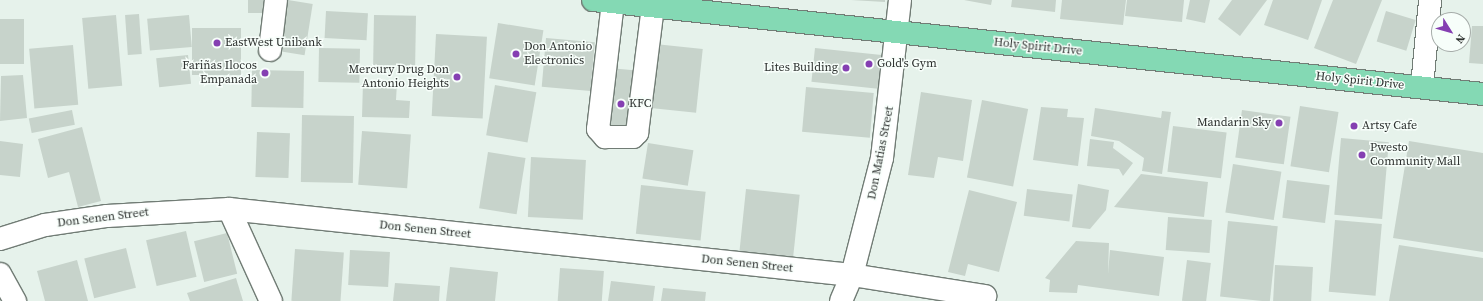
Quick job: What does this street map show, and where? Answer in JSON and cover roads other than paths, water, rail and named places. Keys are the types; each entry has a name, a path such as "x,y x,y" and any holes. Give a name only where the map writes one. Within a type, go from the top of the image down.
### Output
{"main road":[{"name":"Holy Spirit Drive","path":"603,1 1483,94"}],"street":[{"path":"270,50 276,0"},
{"name":"Don Matias Street","path":"841,301 852,275 882,158 898,32 900,0"},
{"path":"1422,87 1430,0"},
{"path":"603,1 598,130 605,137 633,137 637,133 653,6"},
{"path":"229,209 271,301"},
{"name":"Don Senen Street","path":"0,239 45,225 107,216 229,209 852,275 985,296"},
{"path":"0,274 15,301"}],"place":[{"name":"EastWest Unibank","path":"217,43"},
{"name":"Don Antonio Electronics","path":"516,54"},
{"name":"Gold's Gym","path":"869,64"},
{"name":"Lites Building","path":"846,68"},
{"name":"Fariñas Ilocos Empanada","path":"265,73"},
{"name":"Mercury Drug Don Antonio Heights","path":"457,77"},
{"name":"KFC","path":"621,104"},
{"name":"Mandarin Sky","path":"1279,123"},
{"name":"Artsy Cafe","path":"1354,126"},
{"name":"Pwesto Community Mall","path":"1362,155"}]}
